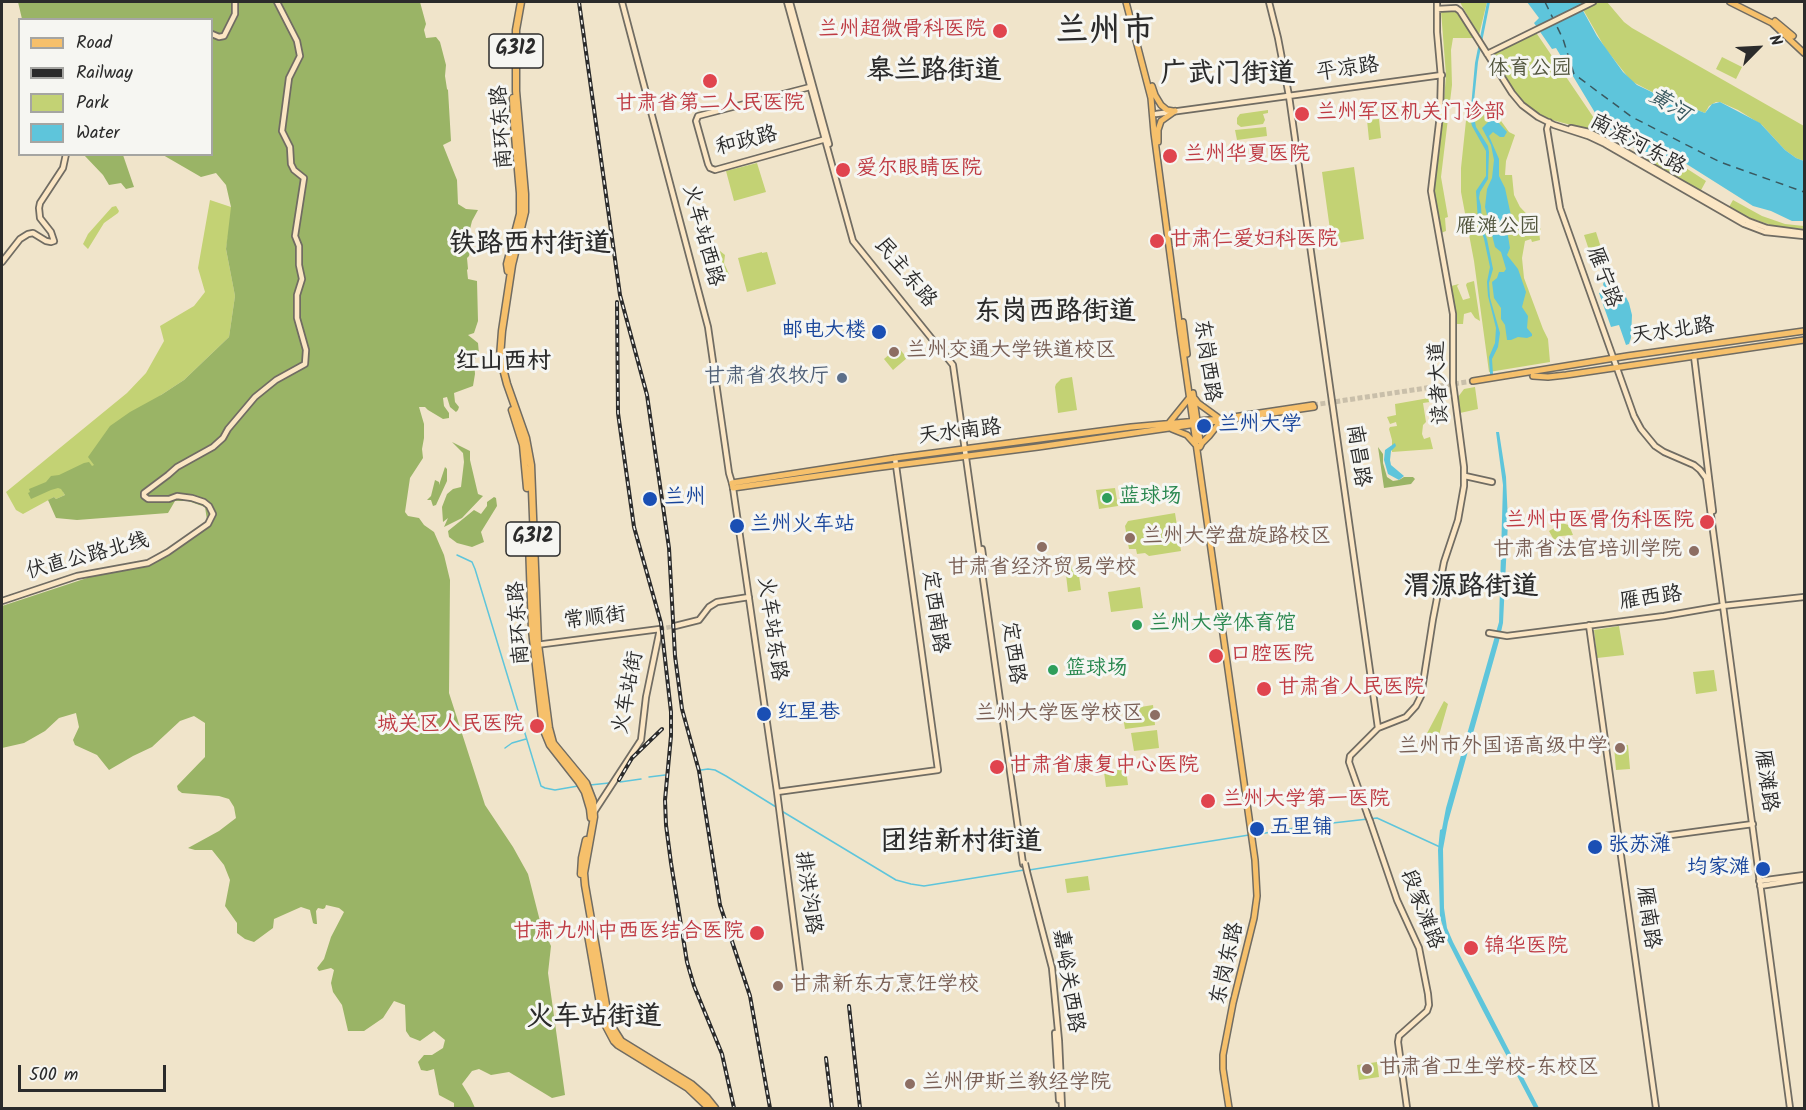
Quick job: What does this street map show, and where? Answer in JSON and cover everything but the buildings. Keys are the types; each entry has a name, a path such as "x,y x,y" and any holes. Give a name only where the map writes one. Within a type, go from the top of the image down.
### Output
{"highway":[{"name":"南环东路","path":"510,268 507,264 520,214 515,140 514,24 519,2"},
{"name":"南环东路","path":"515,100 522,212 510,268 500,357 525,444 531,476 536,645 552,738 586,783 592,796 593,813 585,885 609,1022 621,1041 691,1084 707,1098 714,1108"},
{"path":"510,268 525,229 528,200 515,100"},
{"name":"南环东路","path":"593,813 582,858 581,884 605,1024 618,1045 688,1088 709,1108"}],"main road":[{"path":"213,34 224,36 235,14 235,2"},
{"name":"伏直公路北线","path":"2,601 76,576 148,563 208,524 213,514 204,502 177,496 169,499 148,499 144,493 177,467 213,447 223,438 255,397 276,380 305,364 306,350 297,318 297,295 302,279 299,246 295,236 304,178 291,165 290,147 282,131 289,78 300,56 297,41 277,2"},
{"name":"火车站西路","path":"623,2 708,327 728,456 729,476 733,485"},
{"path":"788,2 819,113"},
{"path":"788,2 819,113"},
{"path":"1128,2 1155,95 1164,108 1175,111"},
{"path":"1128,2 1154,114"},
{"name":"南昌路","path":"1270,2 1288,94 1378,728"},
{"path":"1437,2 1437,9"},
{"name":"南滨河东路","path":"1457,2 1517,99 1531,112 1549,122 1605,144 1744,224 1765,231 1804,235"},
{"path":"1501,45 1588,2"},
{"path":"1486,51 1593,2"},
{"path":"1730,2 1772,23 1804,53"},
{"path":"1738,2 1776,21 1804,48"},
{"name":"南滨河东路","path":"1437,9 1457,9 1478,37"},
{"name":"读者大道","path":"1378,728 1406,717 1421,696 1444,562 1460,513 1465,476 1453,383 1455,326 1431,191 1442,75 1437,33 1437,9"},
{"name":"平凉路","path":"1154,114 1288,94 1442,75"},
{"path":"1152,86 1154,114"},
{"name":"和政路","path":"810,87 699,116 696,121 708,164 714,170 826,139"},
{"path":"1158,147 1161,122 1175,111"},
{"name":"民主东路","path":"819,113 822,132 826,139"},
{"name":"民主东路","path":"819,113 853,237 954,362 967,453"},
{"name":"东岗西路","path":"1154,114 1195,423"},
{"name":"东岗西路","path":"1154,114 1190,396 1252,829"},
{"name":"雁宁路","path":"1549,122 1547,129 1549,148 1560,208 1634,416 1648,438 1664,452 1694,465 1706,478"},
{"path":"817,142 822,132"},
{"path":"2,262 20,239 28,234 33,233 46,242 54,241 51,232 40,218 39,208 63,168 66,156"},
{"name":"天水北路","path":"1804,331 1614,358 1473,382 1537,375 1548,377 1804,340"},
{"path":"1775,335 1775,340 1780,344"},
{"path":"1772,345 1775,335"},
{"path":"1763,337 1766,341 1764,346"},
{"path":"1693,347 1694,356"},
{"name":"雁滩路","path":"1694,356 1723,606"},
{"path":"1190,396 1170,425 1190,437 1199,449 1221,420 1197,402 1192,388"},
{"name":"天水南路","path":"753,482 895,466 967,453 1313,406"},
{"name":"天水南路","path":"733,485 894,459 967,453"},
{"name":"定西路","path":"967,453 1024,862"},
{"path":"1694,465 1706,458"},
{"name":"定西南路","path":"777,792 938,770 894,459"},
{"path":"1465,476 1492,482"},
{"name":"雁滩路","path":"1706,478 1792,1108"},
{"name":"火车站东路","path":"733,485 779,808"},
{"path":"675,626 699,620 709,607 717,602 749,597"},
{"name":"雁西路","path":"1492,634 1503,636 1804,597"},
{"name":"雁南路","path":"1588,625 1656,1108"},
{"name":"常顺街","path":"536,645 660,629"},
{"name":"火车站街","path":"593,813 641,740 646,697 660,629"},
{"name":"段家滩路","path":"1378,728 1350,756 1349,762 1397,900 1419,948 1428,994 1427,1011 1399,1036 1407,1108"},
{"name":"排洪沟路","path":"779,808 801,979"},
{"path":"1619,842 1752,824"},
{"name":"东岗东路","path":"1231,1108 1226,1055 1259,909 1261,879 1252,829"},
{"name":"嘉峪关西路","path":"1024,862 1052,968 1059,1041 1061,1108"},
{"path":"1761,883 1804,877"}],"green space":[{"path":"18,2 420,2 426,24 424,30 426,38 436,37 440,42 446,65 451,141 443,145 457,180 458,204 466,209 478,210 472,221 468,237 470,250 467,270 468,279 477,281 478,321 474,333 468,335 478,343 479,354 474,360 473,386 454,393 455,402 459,407 456,412 450,407 447,397 443,398 449,418 443,419 425,407 419,407 424,424 423,458 410,478 405,512 408,516 419,518 434,532 444,555 450,580 449,693 485,805 528,874 541,925 551,946 548,973 565,1095 552,1098 509,1072 491,1075 479,1069 472,1071 462,1084 475,1108 454,1108 454,1103 439,1095 434,1069 421,1070 418,1062 424,1055 432,1055 443,1048 445,1040 434,1031 420,1041 410,1037 406,1031 405,1005 394,1001 383,1018 364,1031 348,1031 342,1005 333,992 331,983 334,970 331,968 319,971 317,968 324,959 331,937 344,912 339,908 326,905 323,909 318,908 316,911 317,924 315,924 310,910 301,907 274,919 273,928 254,942 237,933 237,923 225,906 230,880 224,865 212,850 188,848 219,831 236,818 234,807 229,799 182,793 178,790 177,786 205,757 205,723 194,716 180,721 152,747 109,770 97,755 75,745 73,740 79,727 76,713 59,718 45,731 24,743 2,748 2,606 90,577 149,566 193,537 207,520 205,507 188,501 175,501 168,513 77,520 56,518 48,500 65,495 61,489 51,490 31,499 29,489 46,482 51,476 59,475 84,463 89,462 92,466 94,465 88,457 110,426 184,380 229,337 235,296 226,249 231,207 226,185 216,173 201,177 165,156 213,156 213,18 22,18"},
{"path":"1460,2 1487,2 1479,35 1462,6"},
{"path":"1591,2 1607,2 1632,28 1804,126 1804,161 1785,150 1762,125 1738,110 1716,102 1709,106 1705,113 1658,95 1631,81 1605,48 1581,6"},
{"path":"1441,11 1456,11 1473,38 1453,38 1451,50 1452,85 1441,177 1448,217 1445,218 1446,231 1441,233 1434,190 1446,75"},
{"name":"体育公园","path":"1535,31 1598,124 1617,144 1593,131 1545,118 1524,104 1509,86 1490,52"},
{"path":"1722,57 1742,67 1736,79 1716,69"},
{"path":"1268,110 1268,113 1263,114 1265,120 1263,124 1241,127 1237,124 1240,114"},
{"name":"雁滩公园","path":"1467,111 1496,114 1509,132 1515,135 1506,161 1505,175 1512,175 1514,195 1520,207 1541,229 1539,231 1540,240 1525,241 1522,258 1524,278 1548,339 1550,362 1489,372 1474,261 1461,192"},
{"path":"1379,119 1381,138 1369,140 1367,120"},
{"path":"1266,127 1267,136 1237,140 1235,130"},
{"path":"85,156 123,156 134,187 126,189 121,183 109,185"},
{"path":"1644,159 1675,161 1706,181 1700,192"},
{"path":"757,163 766,192 734,201 726,171"},
{"path":"1354,167 1364,239 1332,244 1322,172"},
{"path":"210,200 231,207 226,249 235,296 229,337 184,380 161,395 109,463 63,492 65,495 56,499 54,497 23,514 16,510 6,492 127,393 146,373 164,341 160,326 194,306 205,292 198,268"},
{"path":"1733,200 1762,216 1785,224 1804,226 1804,229 1777,227 1747,217 1729,207"},
{"path":"116,206 118,213 104,223 88,249 83,244 88,234 112,207"},
{"path":"1596,232 1606,263 1593,268 1584,235"},
{"path":"720,251 725,255 724,263 729,274 723,283 716,279 712,264 713,258"},
{"path":"767,252 776,284 747,292 738,258"},
{"path":"1474,281 1480,321 1471,312 1464,314 1463,324 1457,324 1451,286 1459,284 1457,286 1463,300 1470,298 1467,283"},
{"path":"898,347 907,358 893,370 884,359"},
{"path":"1072,377 1077,410 1058,413 1056,384 1061,379"},
{"path":"1475,387 1478,409 1460,413 1458,397 1464,389"},
{"path":"1429,398 1430,402 1423,403 1426,422 1423,425 1422,434 1424,439 1430,437 1433,449 1392,452 1389,429 1397,426 1396,422 1390,424 1387,417 1396,415 1395,404"},
{"path":"452,442 470,451 478,494 483,496 462,518 444,527 448,518 443,522 442,507 447,494 461,487 464,462 463,453"},
{"path":"1378,447 1383,454 1387,477 1393,481 1413,477 1415,479 1411,484 1384,488"},
{"path":"445,467 447,481 436,505 433,506 431,500 427,500 431,496 435,480 439,482 439,485"},
{"name":"蓝球场","path":"1115,488 1118,506 1099,509 1096,490"},
{"path":"494,497 497,506 481,532 484,542 472,547 457,543 449,537 448,531 474,510 481,514 487,502"},
{"path":"1555,510 1560,520 1569,525 1573,535 1561,536 1554,540 1549,531 1556,527 1556,520 1551,512"},
{"path":"1175,513 1181,551 1149,556 1145,553 1137,554 1136,549 1129,549 1125,526 1128,521"},
{"path":"1070,556 1072,569 1078,568 1081,590 1068,592 1064,557"},
{"path":"1140,587 1143,608 1111,612 1108,592"},
{"path":"1619,626 1624,655 1597,658 1594,630"},
{"path":"1714,670 1717,691 1696,694 1693,672"},
{"path":"1444,701 1448,704 1435,749 1424,739"},
{"path":"1153,705 1155,725 1125,729 1122,710"},
{"path":"1157,730 1159,748 1134,751 1131,733"},
{"path":"1628,745 1630,769 1616,770 1614,746"},
{"path":"1126,769 1128,785 1106,787 1104,772"},
{"path":"1088,876 1090,890 1067,893 1065,879"},
{"path":"1377,1062 1379,1077 1359,1080 1357,1065"}],"water":[{"path":"1487,2 1490,2 1478,62 1473,111 1476,127 1488,146 1489,152 1488,179 1479,198 1482,226 1493,269 1489,283 1490,298 1500,333 1498,347 1492,359 1493,374 1490,374 1489,357 1495,343 1496,328 1488,296 1487,282 1490,267 1478,221 1476,191 1486,176 1486,151 1470,118 1475,63"},
{"name":"黄河","path":"1527,2 1583,2 1581,7 1597,36 1623,72 1637,85 1705,113 1712,104 1720,102 1760,123 1785,150 1804,161 1804,221 1792,221 1753,206 1677,158 1648,153 1619,139 1597,116 1556,48 1552,49 1534,23 1539,18"},
{"path":"1489,121 1497,121 1507,132 1504,137 1493,132 1489,136 1499,159 1499,176 1505,188 1513,225 1510,225 1510,229 1507,230 1510,248 1507,255 1518,269 1526,292 1522,307 1528,316 1527,328 1532,334 1527,338 1518,337 1507,340 1505,325 1501,319 1501,308 1494,298 1492,282 1497,278 1499,272 1504,272 1506,269 1501,252 1495,247 1485,207 1494,160 1491,145 1482,128"},
{"path":"1612,280 1623,291 1632,315 1631,338 1629,344 1626,345 1619,325 1611,327 1599,293 1605,290 1604,282"},
{"path":"1496,432 1499,432 1506,477 1508,522 1503,623 1448,822 1443,849 1444,908 1447,928 1453,942 1539,1108 1534,1108 1483,1011 1447,940 1440,917 1438,850 1440,830 1499,622 1503,485"},
{"path":"1395,443 1396,446 1391,451 1390,460 1391,465 1404,476 1399,480 1388,474 1384,460 1385,450"}],"waterway":[{"path":"457,555 472,562 475,569 541,786 555,790 578,786"},
{"path":"505,748 512,743 526,739"},
{"path":"701,770 715,770 776,807"},
{"path":"649,777 665,775"},
{"path":"620,782 641,779"},
{"path":"590,785 609,783"},
{"path":"780,810 896,880 911,884 924,886 1024,870"},
{"path":"1254,835 1377,818 1440,847"},
{"path":"1029,870 1249,835"}],"ferry route":[{"path":"1545,2 1563,39 1574,74 1632,117 1720,162 1804,192"}],"tunnel":[{"path":"1313,405 1473,381"},
{"path":"660,629 675,626"}],"railway":[{"path":"579,2 620,295 647,395 669,548 675,656 682,709 699,771 720,905 750,996 770,1108"},
{"path":"617,302 618,413 634,527 661,623 671,712 665,800 671,863 687,962 694,986 722,1054 734,1108"},
{"path":"619,780 632,758 662,729"},
{"path":"849,1006 860,1108"},
{"path":"826,1058 832,1108"}],"place":[{"name":"兰州超微骨科医院","path":"1000,31"},
{"name":"甘肃省第二人民医院","path":"710,81"},
{"name":"兰州军区机关门诊部","path":"1302,114"},
{"name":"兰州华夏医院","path":"1170,156"},
{"name":"爱尔眼睛医院","path":"843,170"},
{"name":"甘肃仁爱妇科医院","path":"1157,241"},
{"name":"邮电大楼","path":"879,332"},
{"name":"兰州交通大学铁道校区","path":"894,352"},
{"name":"甘肃省农牧厅","path":"842,378"},
{"name":"兰州大学","path":"1204,426"},
{"name":"蓝球场","path":"1107,498"},
{"name":"兰州","path":"650,499"},
{"name":"兰州中医骨伤科医院","path":"1707,522"},
{"name":"兰州火车站","path":"737,526"},
{"name":"兰州大学盘旋路校区","path":"1130,538"},
{"name":"甘肃省经济贸易学校","path":"1042,547"},
{"name":"甘肃省法官培训学院","path":"1694,551"},
{"name":"兰州大学体育馆","path":"1137,625"},
{"name":"口腔医院","path":"1216,656"},
{"name":"篮球场","path":"1053,670"},
{"name":"甘肃省人民医院","path":"1264,689"},
{"name":"红星巷","path":"764,714"},
{"name":"兰州大学医学校区","path":"1155,715"},
{"name":"城关区人民医院","path":"537,726"},
{"name":"兰州市外国语高级中学","path":"1620,748"},
{"name":"甘肃省康复中心医院","path":"997,767"},
{"name":"兰州大学第一医院","path":"1208,801"},
{"name":"五里铺","path":"1257,829"},
{"name":"张苏滩","path":"1595,847"},
{"name":"均家滩","path":"1763,869"},
{"name":"甘肃九州中西医结合医院","path":"757,933"},
{"name":"锦华医院","path":"1471,948"},
{"name":"甘肃新东方烹饪学校","path":"778,986"},
{"name":"甘肃省卫生学校-东校区","path":"1367,1069"},
{"name":"兰州伊斯兰教经学院","path":"910,1084"}],"district":[{"name":"兰州市","path":"1105,34"},
{"name":"皋兰路街道","path":"934,73"},
{"name":"广武门街道","path":"1228,76"},
{"name":"铁路西村街道","path":"530,246"},
{"name":"东岗西路街道","path":"1055,314"},
{"name":"红山西村","path":"503,364"},
{"name":"渭源路街道","path":"1471,589"},
{"name":"团结新村街道","path":"961,844"},
{"name":"火车站街道","path":"594,1019"}]}
